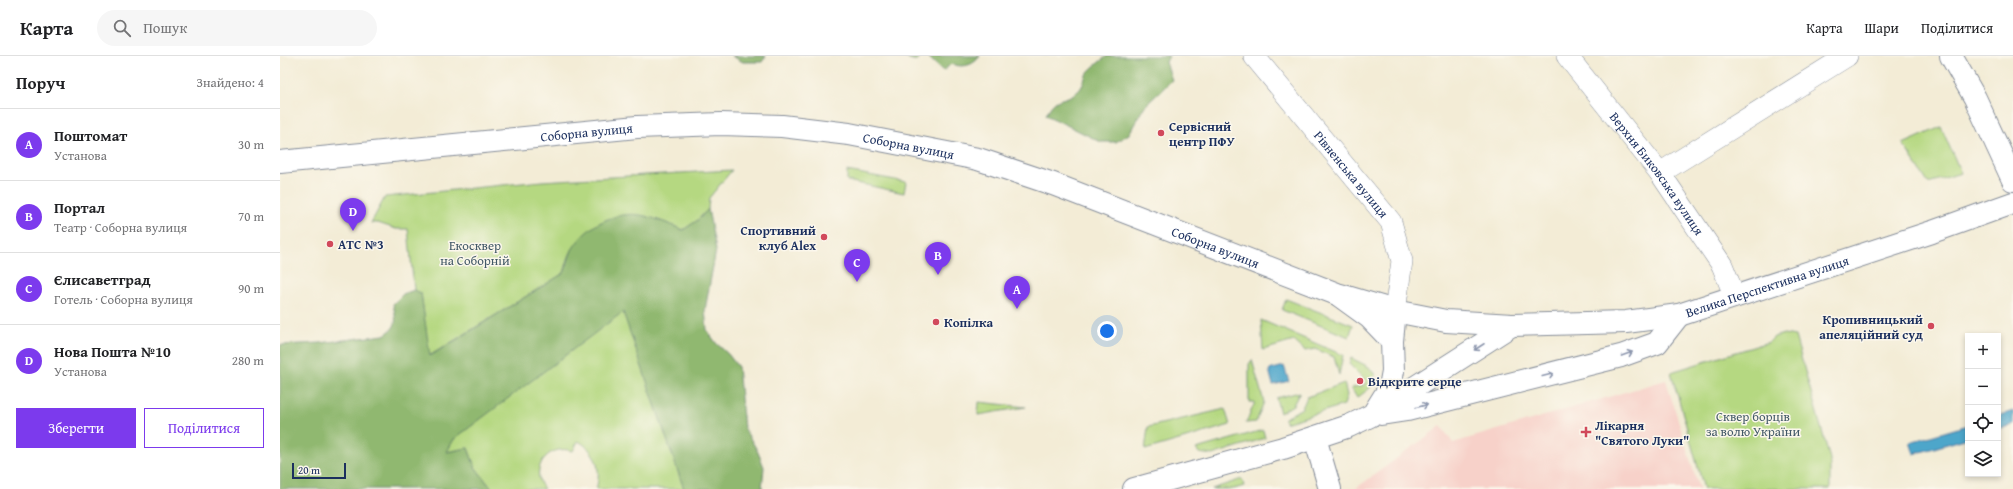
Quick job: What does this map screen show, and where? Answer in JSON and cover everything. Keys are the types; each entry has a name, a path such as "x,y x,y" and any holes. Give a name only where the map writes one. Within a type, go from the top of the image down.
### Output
{"main road":[{"path":"1951,56 1975,98 2013,180"},
{"name":"Соборна вулиця","path":"280,162 637,127 722,124 782,126 849,134 978,159 1053,184 1337,294 1395,311 1446,321 1512,325"},
{"name":"Велика Перспективна вулиця","path":"1512,325 1626,322 1679,315 1932,232 2013,202"},
{"path":"1337,294 1369,316 1392,341"},
{"path":"1370,416 1390,387 1393,371 1392,341 1395,311"},
{"path":"1370,416 1407,410 1621,356 1657,343 1679,315"},
{"path":"1134,489 1315,438 1370,416 1512,325"},
{"path":"1315,438 1330,489"}],"street":[{"name":"Рівненська вулиця","path":"1254,56 1391,222 1402,261 1395,311"},
{"name":"Верхня Биковська вулиця","path":"1567,56 1660,173 1722,266 1735,297"},
{"path":"1660,173 1847,56"}],"shaded area":[{"name":"Лікарня \"Святого Луки\"","path":"1666,380 1699,489 1355,489 1441,426 1453,443"}],"green space":[{"path":"732,56 766,56 762,62 743,62"},
{"path":"899,56 923,56 916,61"},
{"path":"927,56 980,56 971,64 960,66 951,64 943,71"},
{"path":"1107,56 1169,56 1166,62 1172,80 1144,107 1129,134 1116,142 1101,142 1046,115 1056,101 1077,92 1082,86 1086,75"},
{"path":"1941,127 1961,173 1928,183 1903,144"},
{"name":"Екосквер на Соборній","path":"732,170 709,198 708,209 698,220 683,230 652,218 622,216 609,219 596,226 583,236 572,250 564,273 429,356 421,293 414,290 408,229 396,229 378,223 371,223 385,197 542,181"},
{"path":"847,171 906,182 904,193 847,181"},
{"path":"708,209 716,250 705,310 707,330 716,343 728,354 738,367 744,428 757,450 764,467 762,489 684,489 623,312 454,439 447,452 468,448 475,467 492,489 280,489 280,345 320,343 384,335 392,329 395,322 393,304 403,294 414,290 421,293 430,356 564,273 572,250 578,241 585,233 603,221 613,217 634,214 655,219 683,230 698,220"},
{"path":"1286,299 1353,325 1349,337 1282,310"},
{"path":"623,311 684,489 596,489 598,482 598,468 596,461 589,450 578,441 573,451 555,451 548,454 543,460 539,474 540,482 544,489 492,489 475,467 468,448 446,452 454,439"},
{"path":"1261,320 1343,355 1339,375 1334,357 1315,349 1305,351 1294,341 1263,350"},
{"name":"Сквер борців за волю України","path":"1784,334 1795,336 1830,459 1830,489 1704,489 1671,372 1769,342 1774,337"},
{"path":"1351,358 1369,367 1375,375 1370,388 1357,398 1351,388 1364,385 1366,381 1349,364"},
{"path":"1252,360 1264,402 1256,422 1246,423 1255,402 1249,402 1249,364"},
{"path":"1344,383 1347,395 1344,405 1285,423 1285,418 1302,408 1307,397"},
{"path":"1300,392 1293,405 1280,413 1276,398"},
{"path":"979,402 1026,407 978,415"},
{"path":"1225,409 1230,425 1145,450 1148,427"},
{"path":"1263,430 1265,438 1212,455 1199,453 1196,449"},
{"path":"1242,479 1244,486 1234,489 1212,489"}],"water":[{"path":"1284,366 1289,381 1273,385 1269,370"},
{"path":"2013,411 2013,425 2001,428 2001,415"},
{"path":"1965,426 1965,439 1914,454 1910,442"}],"place":[{"name":"Cервісний центр ПФУ","path":"1161,133"},
{"name":"Нова Пошта №10","path":"353,231"},
{"name":"Спортивний клуб Alex","path":"824,237"},
{"name":"АТС №3","path":"330,244"},
{"name":"Портал","path":"938,275"},
{"name":"Єлисаветград","path":"857,282"},
{"name":"Поштомат","path":"1017,309"},
{"name":"Копілка","path":"936,322"},
{"name":"Кропивницький апеляційний суд","path":"1931,326"},
{"name":"Відкрите серце","path":"1360,381"},
{"name":"Лікарня \"Святого Луки\"","path":"1586,432"}]}
